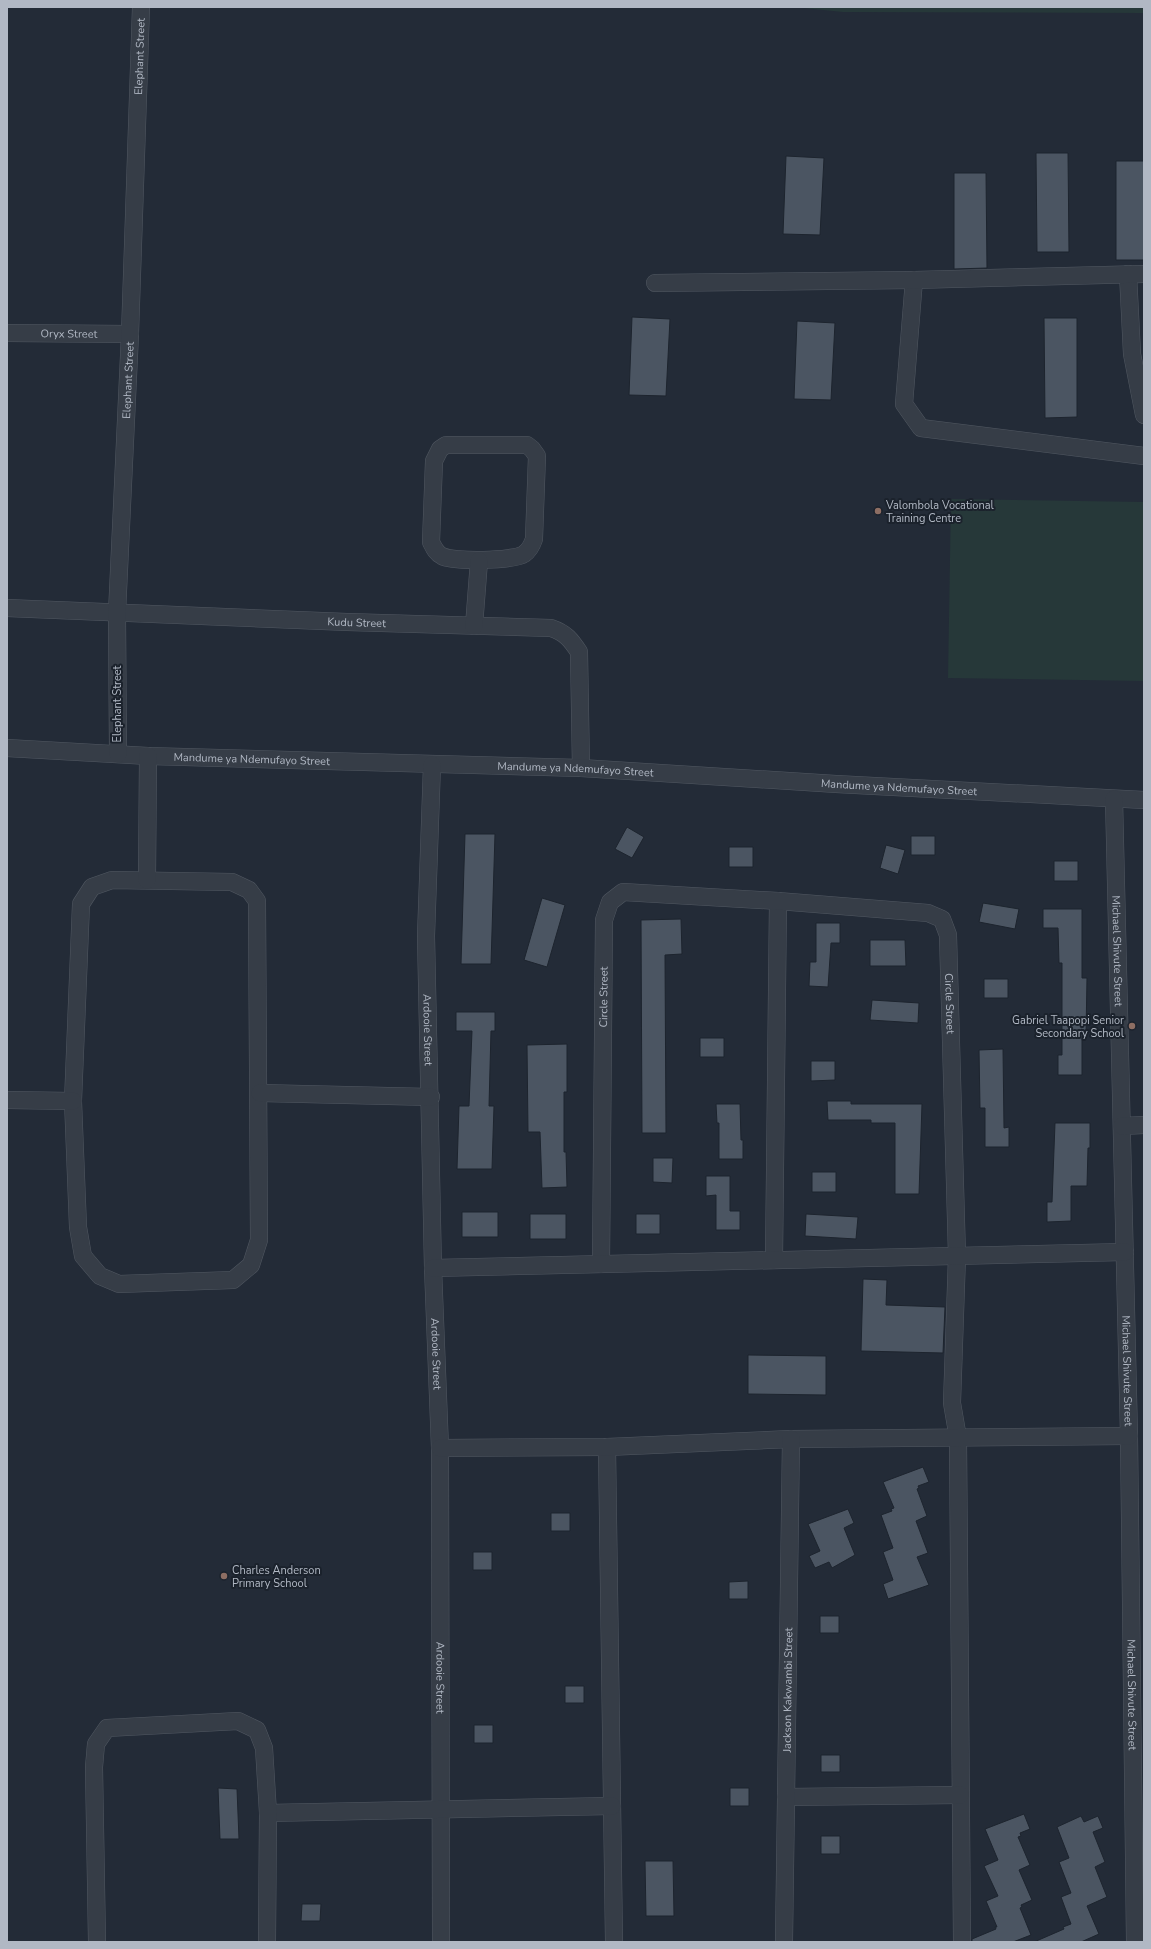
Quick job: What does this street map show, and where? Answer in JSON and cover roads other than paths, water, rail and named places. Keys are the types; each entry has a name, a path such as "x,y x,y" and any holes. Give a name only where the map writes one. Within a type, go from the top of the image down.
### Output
{"street":[{"name":"Elephant Street","path":"118,754 117,612 130,334 141,7"},
{"path":"655,283 914,280 1136,274 1132,354 1144,415"},
{"path":"914,280 904,404 921,428 1144,456"},
{"name":"Oryx Street","path":"7,333 130,334"},
{"path":"446,445 527,445 537,456 534,539 531,548 523,555 479,561 443,557 434,550 431,542 434,461 440,449 446,445"},
{"path":"474,626 479,561"},
{"name":"Kudu Street","path":"7,608 551,628 562,632 569,637 579,652 581,768"},
{"name":"Mandume ya Ndemufayo Street","path":"7,748 148,756 581,768 1144,800"},
{"path":"147,880 148,756"},
{"name":"Ardooie Street","path":"432,765 426,936 431,1097 433,1268 440,1448 441,1942"},
{"name":"Michael Shivute Street","path":"1114,799 1129,1436 1137,1601 1138,1788 1135,1942"},
{"path":"112,880 147,880 232,882 249,890 257,902 260,1093 259,1240 251,1265 233,1280 119,1284 100,1276 83,1256 78,1227 73,1101 81,904 92,888 112,880"},
{"name":"Circle Street","path":"601,1264 604,920 610,902 623,892 778,901 928,913 942,919 948,936 957,1256 952,1403 958,1438 962,1942"},
{"path":"774,1260 778,901"},
{"path":"260,1093 431,1097"},
{"path":"7,1100 73,1101"},
{"path":"1122,1126 1144,1125"},
{"path":"433,1268 1125,1252"},
{"path":"440,1448 607,1447 791,1439 1129,1436"},
{"name":"Jackson Kakwambi Street","path":"784,1942 791,1439"},
{"path":"607,1447 614,1942"},
{"path":"97,1942 94,1767 96,1744 107,1728 238,1721 257,1730 264,1748 268,1813 267,1942"},
{"path":"786,1797 960,1794"},
{"path":"268,1813 441,1811 612,1806"}],"place":[{"name":"Valombola Vocational Training Centre","path":"878,511"},
{"name":"Gabriel Taapopi Senior Secondary School","path":"1132,1026"},
{"name":"Charles Anderson Primary School","path":"224,1576"}]}
